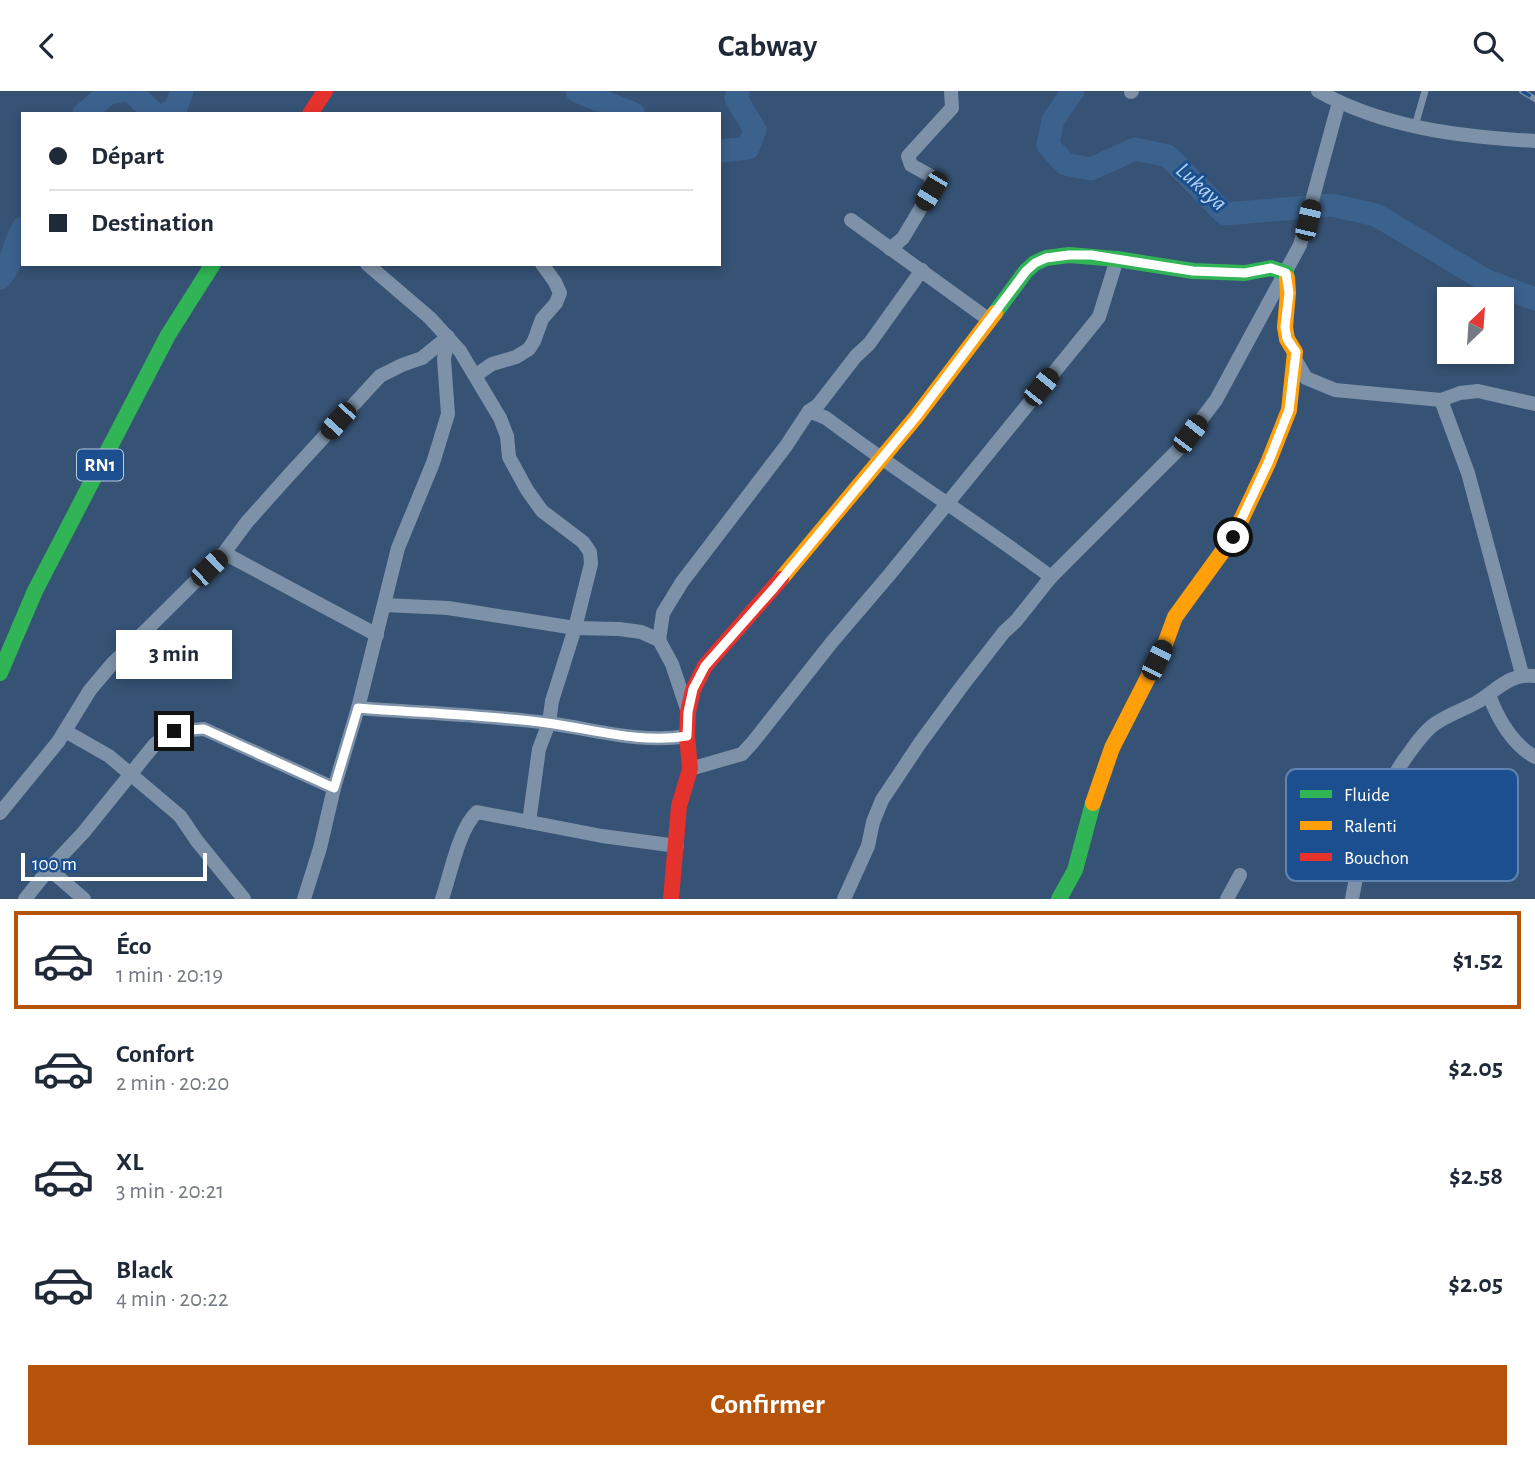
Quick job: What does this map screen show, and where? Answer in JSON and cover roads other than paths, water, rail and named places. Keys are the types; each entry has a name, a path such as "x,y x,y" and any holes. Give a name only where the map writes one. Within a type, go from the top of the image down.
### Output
{"main road":[{"path":"311,112 325,91"},
{"path":"671,899 679,806 690,769 688,712 693,689 705,666 774,588 938,389 1026,271 1046,258 1069,255 1117,259 1193,271 1245,273 1271,268 1286,273 1289,293 1285,327 1287,339 1296,352 1289,410 1268,463 1233,537 1175,617 1165,644 1112,748 1097,788 1075,870 1059,899"},
{"name":"RN1","path":"0,673 35,591 168,335 212,266"}],"street":[{"path":"890,249 903,238 931,191 932,181 929,175 911,165 908,156 952,108 951,91"},
{"path":"1318,91 1339,102 1414,127 1481,138 1535,141"},
{"path":"844,899 868,846 873,822 882,800 962,686 1051,577 1177,451 1216,400 1300,245 1339,102"},
{"path":"850,220 988,319"},
{"path":"690,769 742,754 1099,317 1117,259"},
{"path":"369,266 448,337 476,375 500,418 507,436 509,457 527,490 542,511 583,542 590,552 591,564 575,628 552,701 549,723 539,749 529,822"},
{"path":"476,375 492,364 516,357 529,349 534,341 542,319 556,303 560,293 543,266"},
{"path":"688,712 672,664 659,640 663,613 682,582 786,446 809,411 818,405 856,356 869,344 922,270"},
{"path":"0,813 65,731 90,690 112,664 224,553 247,522 380,376 422,358 448,337"},
{"path":"304,899 358,708 398,548 433,463 448,414 444,359 448,337"},
{"path":"1295,359 1306,378 1335,390 1441,400 1460,393 1478,391 1535,404"},
{"path":"1398,769 1417,741 1432,726 1489,695 1499,685 1529,675 1468,473 1441,400"},
{"path":"809,411 826,418 946,504 997,536 1051,577"},
{"path":"224,553 377,635"},
{"path":"384,605 448,608 575,628 641,632 659,640"},
{"path":"1489,695 1515,742 1535,757"},
{"path":"358,708 549,723 645,739 687,736"},
{"path":"25,899 155,744 174,731 204,729 334,788"},
{"path":"65,731 109,756 180,816 244,899"},
{"path":"442,899 470,818 477,813 602,836 677,846"},
{"path":"48,869 84,899"},
{"path":"1227,899 1240,875"},
{"path":"1352,899 1356,881"}],"lane":[{"path":"1414,127 1425,91"}],"waterway":[{"name":"Lukaya","path":"86,112 107,94 121,91"},
{"name":"Lukaya","path":"131,91 153,112"},
{"name":"Lukaya","path":"170,112 175,110 182,91"},
{"name":"Lukaya","path":"577,91 629,112"},
{"name":"Lukaya","path":"721,151 748,148 755,130 736,98 738,91"},
{"name":"Lukaya","path":"1073,91 1053,120 1048,145 1065,164 1091,169 1135,149 1168,156 1225,214 1332,205 1376,215 1485,280 1535,299"},
{"name":"Lukaya","path":"0,278 8,266 21,232"}],"railway":[{"path":"1522,91 1535,99"}]}
